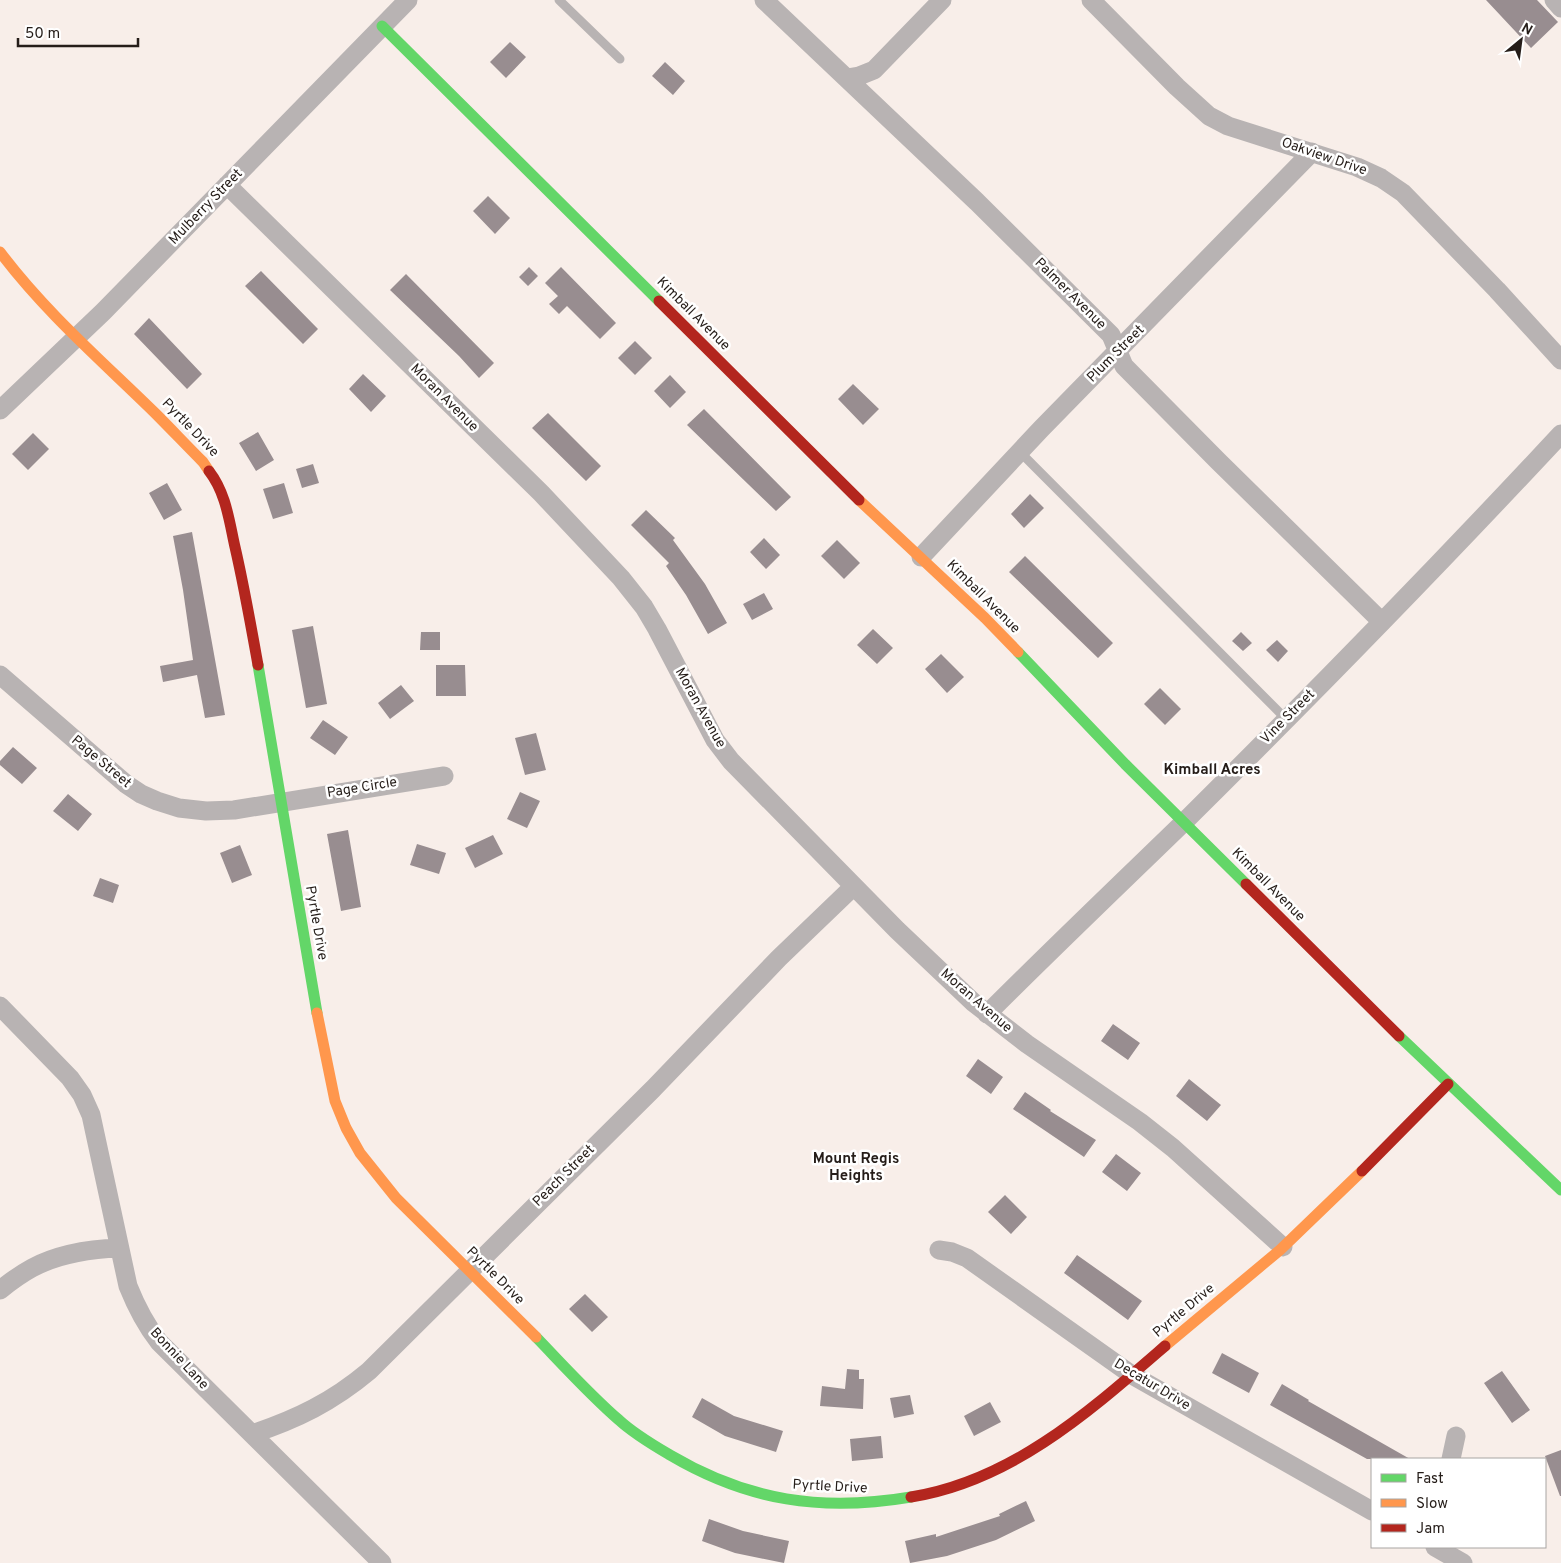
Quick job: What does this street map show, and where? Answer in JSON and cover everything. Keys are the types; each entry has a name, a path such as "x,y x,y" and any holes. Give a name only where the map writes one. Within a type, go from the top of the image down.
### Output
{"street":[{"name":"Mulberry Street","path":"0,410 76,338 408,0"},
{"name":"Palmer Avenue","path":"764,0 977,202 1111,335 1124,366 1382,622"},
{"path":"847,78 860,76 874,70 942,0"},
{"name":"Oakview Drive","path":"1091,0 1177,87 1209,116 1228,126 1357,167 1381,178 1403,193 1497,290 1561,360"},
{"path":"1554,0 1561,8"},
{"name":"Kimball Avenue","path":"382,26 869,510 921,556 985,618 1125,764 1448,1084 1561,1190"},
{"name":"Plum Street","path":"921,556 1312,152"},
{"name":"Moran Avenue","path":"227,185 540,493 621,578 644,607 715,740 731,761 897,930 987,1014 1140,1122 1173,1148 1283,1247"},
{"name":"Pyrtle Drive","path":"0,252 12,268 76,338 155,413 203,462 216,480 225,500 241,573 323,1048 335,1101 354,1143 379,1180 620,1421 647,1443 678,1462 722,1482 779,1499 860,1506 894,1502 936,1492 986,1476 1028,1453 1068,1426 1132,1375 1283,1247 1448,1084"},
{"name":"Vine Street","path":"987,1014 1184,822 1382,622 1446,557 1561,434"},
{"name":"Page Street","path":"2,683 126,784 157,802 179,808 206,811 234,810 280,802"},
{"name":"Page Circle","path":"280,802 444,776"},
{"name":"Peach Street","path":"252,1434 289,1421 325,1403 350,1387 406,1336 653,1088 779,958 854,886"},
{"name":"Bonnie Lane","path":"0,1006 70,1078 82,1096 91,1115 128,1286 137,1309 150,1330 159,1342 382,1563"},
{"path":"0,1290 34,1266 81,1251 119,1248"},
{"name":"Decatur Drive","path":"939,1250 952,1252 967,1258 1132,1375 1371,1510"},
{"path":"1451,1458 1456,1436"},
{"path":"1437,1548 1463,1563"}],"lane":[{"path":"559,0 620,59"},
{"path":"1020,452 1286,719"}],"building":[{"path":"1486,0 1537,0 1558,22 1531,48"},
{"path":"510,42 526,57 506,78 490,62"},
{"path":"665,62 685,81 673,95 652,76"},
{"path":"488,196 510,218 495,234 473,211"},
{"path":"529,267 538,276 528,286 519,277"},
{"path":"561,267 616,323 600,339 567,306 559,314 549,304 558,296 545,283"},
{"path":"261,271 318,329 303,344 245,286"},
{"path":"406,274 494,363 479,378 459,356 390,290"},
{"path":"149,318 202,374 187,389 134,334"},
{"path":"635,341 652,358 635,375 618,358"},
{"path":"363,374 386,396 371,412 349,389"},
{"path":"670,375 686,392 670,408 654,391"},
{"path":"853,384 879,409 863,425 838,399"},
{"path":"704,409 791,497 776,511 687,425"},
{"path":"548,413 601,466 586,481 532,428"},
{"path":"258,432 274,460 256,471 239,443"},
{"path":"33,433 49,449 28,470 12,454"},
{"path":"313,464 319,483 302,488 296,469"},
{"path":"167,483 182,510 164,520 149,493"},
{"path":"284,483 293,513 273,519 263,489"},
{"path":"1030,494 1044,508 1024,528 1011,514"},
{"path":"646,510 675,538 673,540 705,584 727,623 708,634 686,595 666,566 669,563 631,525"},
{"path":"192,532 225,715 205,718 197,675 163,682 160,666 193,660 173,536"},
{"path":"764,538 780,555 766,569 750,552"},
{"path":"837,540 860,563 844,579 821,556"},
{"path":"1025,556 1113,643 1098,658 1009,572"},
{"path":"764,593 773,609 752,620 743,604"},
{"path":"313,626 327,704 306,708 292,630"},
{"path":"873,629 893,648 877,664 857,645"},
{"path":"421,632 440,632 440,650 420,650"},
{"path":"1241,632 1252,643 1243,651 1232,641"},
{"path":"1277,640 1288,651 1278,662 1266,650"},
{"path":"941,654 964,677 947,693 925,669"},
{"path":"436,665 465,665 466,696 436,696"},
{"path":"401,685 414,701 390,719 378,703"},
{"path":"1160,688 1181,709 1165,725 1144,704"},
{"path":"323,720 348,737 335,755 310,738"},
{"path":"536,733 546,770 525,775 515,738"},
{"path":"13,747 37,768 22,784 0,765 0,761"},
{"path":"520,792 540,801 527,828 507,819"},
{"path":"68,794 92,814 78,831 53,811"},
{"path":"348,830 361,907 341,911 327,834"},
{"path":"493,835 503,854 475,868 465,848"},
{"path":"417,844 446,853 439,874 410,865"},
{"path":"240,845 252,875 232,883 220,853"},
{"path":"100,878 119,885 113,903 93,896"},
{"path":"1113,1024 1140,1043 1128,1060 1101,1041"},
{"path":"978,1059 1003,1077 991,1094 966,1076"},
{"path":"1189,1079 1221,1105 1207,1121 1176,1096"},
{"path":"1025,1092 1050,1111 1096,1140 1084,1157 1013,1109"},
{"path":"1116,1154 1141,1173 1127,1191 1102,1172"},
{"path":"1005,1195 1027,1217 1011,1234 988,1212"},
{"path":"1077,1255 1142,1301 1128,1320 1064,1273"},
{"path":"585,1294 608,1317 592,1332 569,1309"},
{"path":"1222,1353 1259,1373 1249,1393 1212,1373"},
{"path":"847,1369 859,1370 859,1379 864,1379 863,1409 820,1406 822,1386 845,1389"},
{"path":"1502,1371 1530,1410 1512,1423 1484,1383"},
{"path":"1282,1384 1308,1401 1408,1458 1367,1459 1270,1405"},
{"path":"910,1395 914,1414 894,1418 890,1398"},
{"path":"702,1398 734,1416 783,1431 776,1452 725,1436 692,1417"},
{"path":"990,1402 1001,1422 974,1436 964,1416"},
{"path":"881,1436 883,1458 852,1461 850,1439"},
{"path":"1561,1450 1561,1496 1560,1496 1545,1456"},
{"path":"1026,1501 1035,1521 996,1540 947,1556 910,1563 905,1541 936,1534 936,1537 1000,1516 999,1514"},
{"path":"709,1519 743,1531 789,1541 784,1563 735,1553 702,1541"}],"traffic: fast":[{"path":"382,26 659,301"},
{"path":"1018,652 1125,764 1246,884"},
{"path":"258,665 317,1013"},
{"path":"1399,1036 1561,1190"},
{"path":"536,1337 577,1380 631,1430 699,1471 728,1483 786,1499 847,1503 911,1497"}],"traffic: slow":[{"path":"0,252 55,316 161,419 203,462 209,471"},
{"path":"859,500 985,618 1018,652"},
{"path":"317,1013 335,1101 346,1128 360,1153 396,1198 536,1337"},
{"path":"1165,1346 1280,1250 1362,1171"}],"traffic: jam":[{"path":"659,301 859,500"},
{"path":"209,471 219,488 229,517 258,665"},
{"path":"1246,884 1399,1036"},
{"path":"1362,1171 1448,1084"},
{"path":"911,1497 948,1489 983,1476 1048,1440 1108,1395 1165,1346"}],"district":[{"name":"Kimball Acres","path":"1212,770"},
{"name":"Mount Regis Heights","path":"856,1168"}]}
